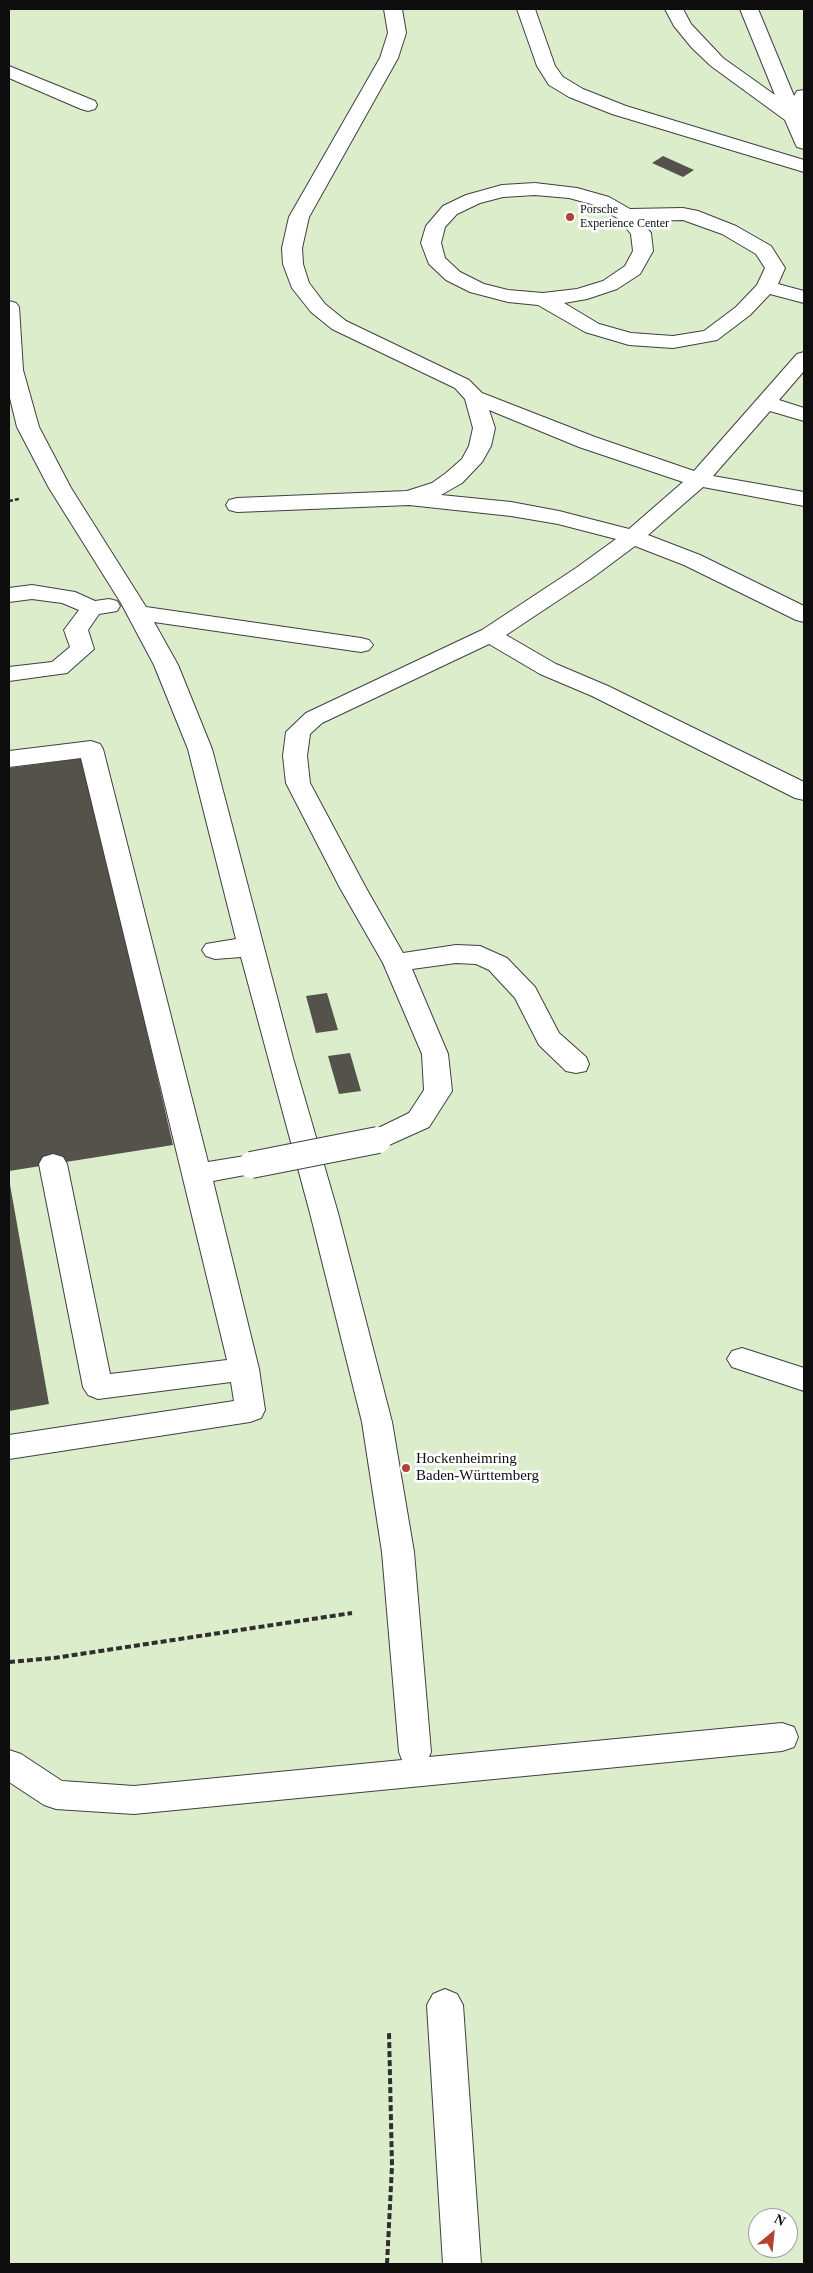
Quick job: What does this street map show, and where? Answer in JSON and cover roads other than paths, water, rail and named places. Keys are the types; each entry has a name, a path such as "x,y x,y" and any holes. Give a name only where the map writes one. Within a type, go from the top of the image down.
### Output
{"lane":[{"path":"393,9 397,33 389,58 299,217 292,248 293,264 299,284 313,302 338,325 432,368 462,384 475,396 587,442 698,480 804,499"},
{"path":"526,9 546,66 556,81 576,93 619,110 804,166"},
{"path":"674,9 683,26 705,50 793,117"},
{"path":"749,9 804,142"},
{"path":"9,71 88,105"},
{"path":"793,117 804,95"},
{"path":"534,189 570,192 602,201 626,215 640,233 643,252 633,270 610,285 580,295 542,299 508,296 485,290 452,276 436,260 430,243 436,226 450,210 473,199 502,191 534,189"},
{"path":"542,299 592,328 629,339 673,342 710,336 743,311 766,287 776,268 764,250 730,230 698,217 683,214 626,215"},
{"path":"766,287 804,297"},
{"path":"9,307 14,370 28,427 60,488 135,608 166,665 200,749 251,947 324,1213 377,1422 398,1552 415,1752"},
{"path":"197,1174 378,1140 419,1120 438,1091 436,1054 396,963 353,888 298,783 295,756 298,732 314,718 490,635 584,573 633,537 698,480 767,403 804,358"},
{"path":"409,498 440,488 471,462 480,446 484,428 475,396"},
{"path":"767,403 804,415"},
{"path":"237,506 409,498 511,509 558,518 633,537 692,560 804,615"},
{"path":"9,595 32,592 67,597 92,608 135,608 361,645"},
{"path":"9,674 59,668 82,649 76,630 92,608"},
{"path":"490,635 548,669 600,691 804,792"},
{"path":"9,759 91,749 244,1369 250,1410 9,1447"},
{"path":"215,950 251,947"},
{"path":"396,963 456,954 480,955 498,964 526,993 548,1038 576,1064"},
{"path":"53,1164 98,1387 244,1369"},
{"path":"742,1359 804,1380"},
{"path":"9,1764 56,1795 134,1800 782,1737"},
{"path":"445,2005 462,2264"}],"place":[{"name":"Porsche Experience Center","path":"570,217"},
{"name":"Hockenheimring Baden-Württemberg","path":"406,1468"}]}
